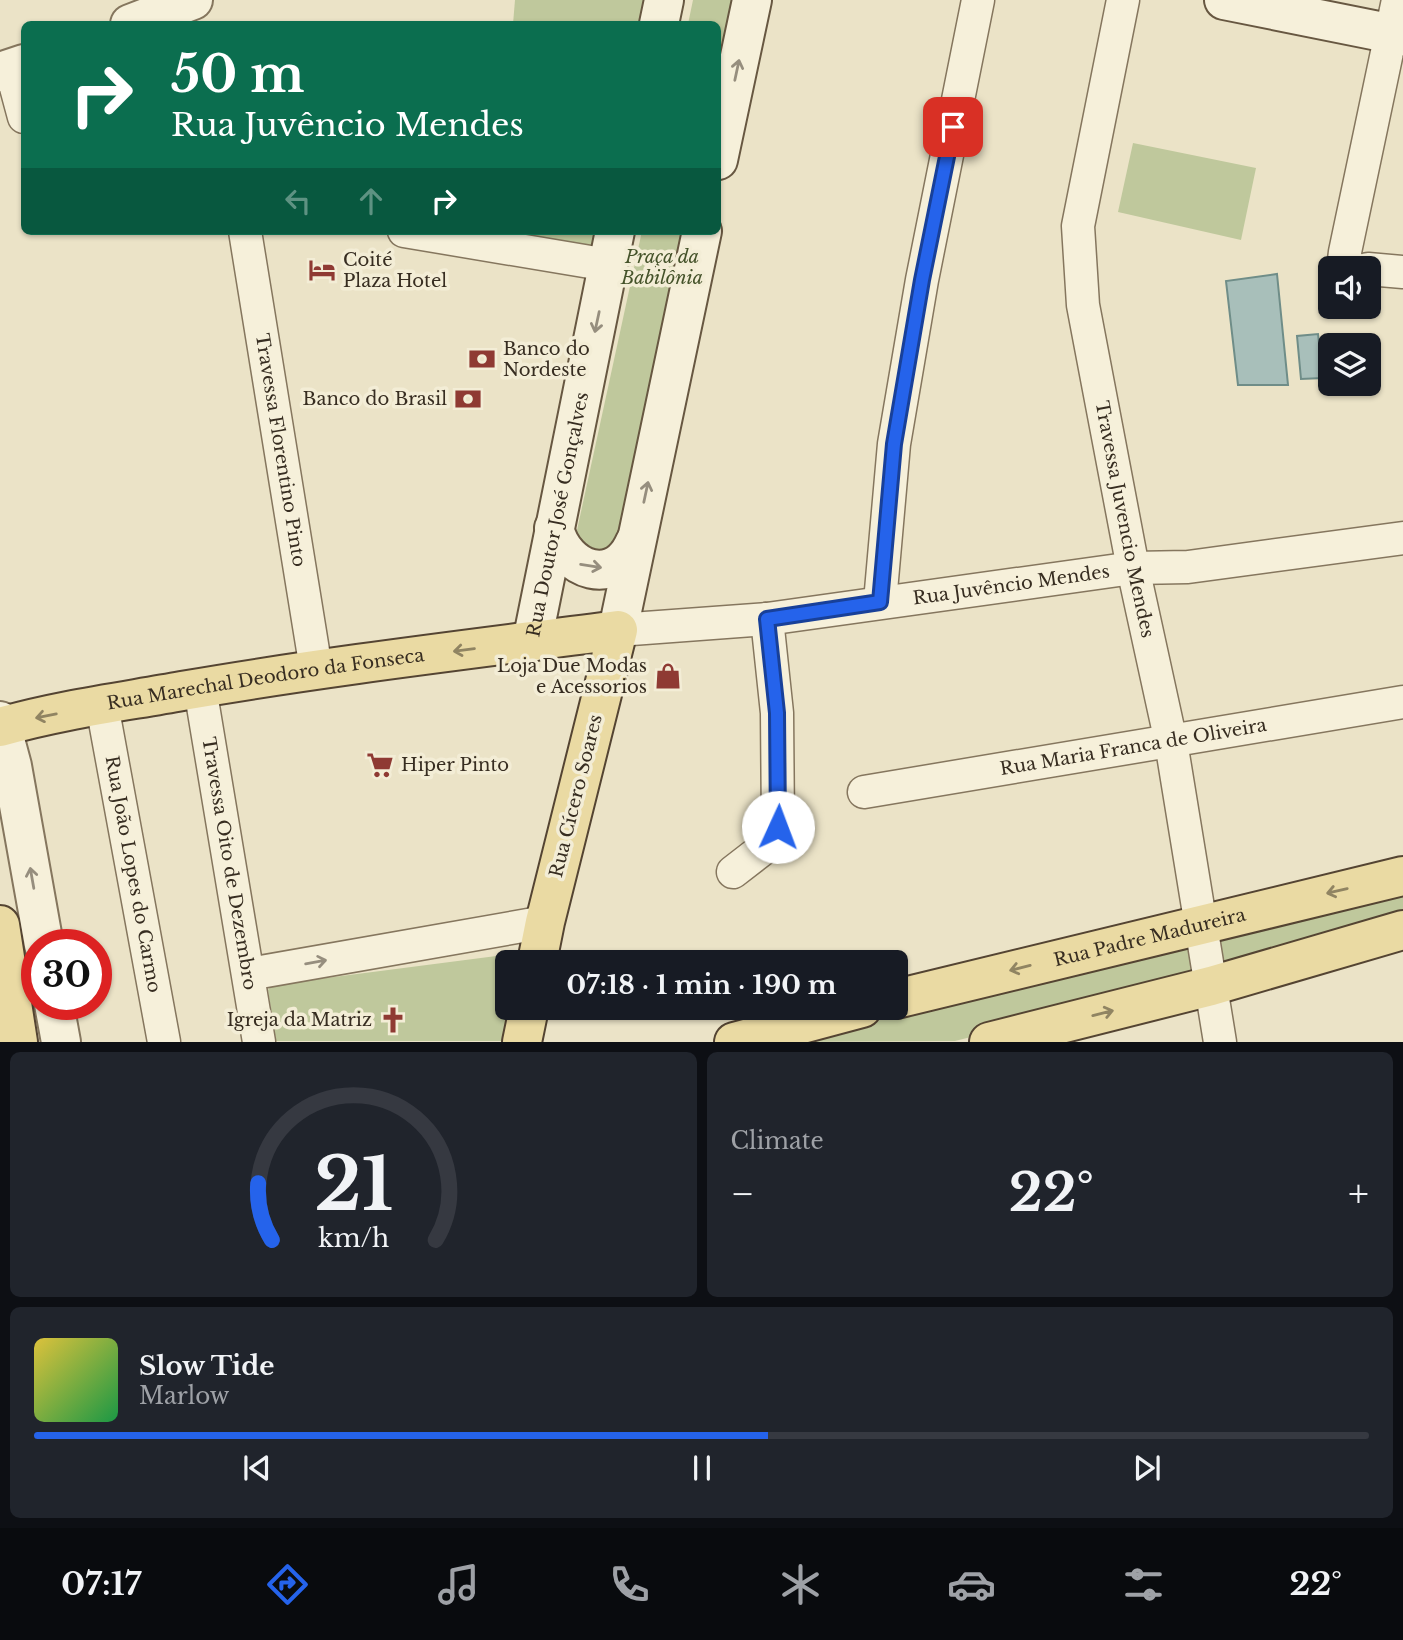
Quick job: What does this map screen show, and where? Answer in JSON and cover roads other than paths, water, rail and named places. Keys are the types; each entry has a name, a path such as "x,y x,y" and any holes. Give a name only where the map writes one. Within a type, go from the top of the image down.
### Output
{"main road":[{"path":"138,21 193,0"},
{"path":"660,21 664,0"},
{"path":"721,146 752,0"},
{"path":"1224,0 1397,23"},
{"path":"618,630 701,235"},
{"name":"Rua Doutor José Gonçalves","path":"612,248 532,642 618,630"},
{"path":"554,528 564,553 580,565 596,569 614,568 626,561 635,542"},
{"name":"Rua Cícero Soares","path":"539,950 618,630"},
{"name":"Rua Marechal Deodoro da Fonseca","path":"0,725 316,669 532,642"},
{"path":"0,725 6,767 41,929"},
{"name":"Rua Padre Madureira","path":"908,996 1200,923 1403,876"},
{"path":"0,925 18,1041"},
{"path":"989,1041 1211,986 1403,930"},
{"path":"57,1020 61,1041"},
{"path":"522,1041 526,1020"},
{"path":"734,1041 815,1020"}],"street":[{"path":"880,602 894,444 922,280 978,0"},
{"name":"Travessa Juvencio Mendes","path":"1123,0 1078,226 1083,305 1133,568 1171,742 1220,1041"},
{"path":"1344,256 1397,23"},
{"path":"12,68 21,105"},
{"name":"Travessa Florentino Pinto","path":"246,235 316,669"},
{"path":"453,235 612,248"},
{"path":"1381,271 1403,272"},
{"name":"Rua Juvêncio Mendes","path":"618,630 767,619 1133,568 1188,567 1403,538"},
{"path":"733,872 764,848 778,827 777,713 767,619"},
{"name":"Travessa Oito de Dezembro","path":"200,688 259,1041"},
{"name":"Rua Maria Franca de Oliveira","path":"864,792 1403,702"},
{"name":"Rua João Lopes do Carmo","path":"102,705 164,1041"},
{"path":"249,974 545,922"}],"water":[{"path":"1277,274 1288,385 1238,385 1226,281"},
{"path":"1318,334 1318,378 1301,379 1297,336"}],"place":[{"name":"Coité Plaza Hotel","path":"322,270"},
{"name":"Banco do Nordeste","path":"482,359"},
{"name":"Banco do Brasil","path":"468,399"},
{"name":"Loja Due Modas e Acessorios","path":"668,676"},
{"name":"Hiper Pinto","path":"380,765"},
{"name":"Igreja da Matriz","path":"393,1020"}],"park label":[{"name":"Praça da Babilônia","path":"662,267"}]}
